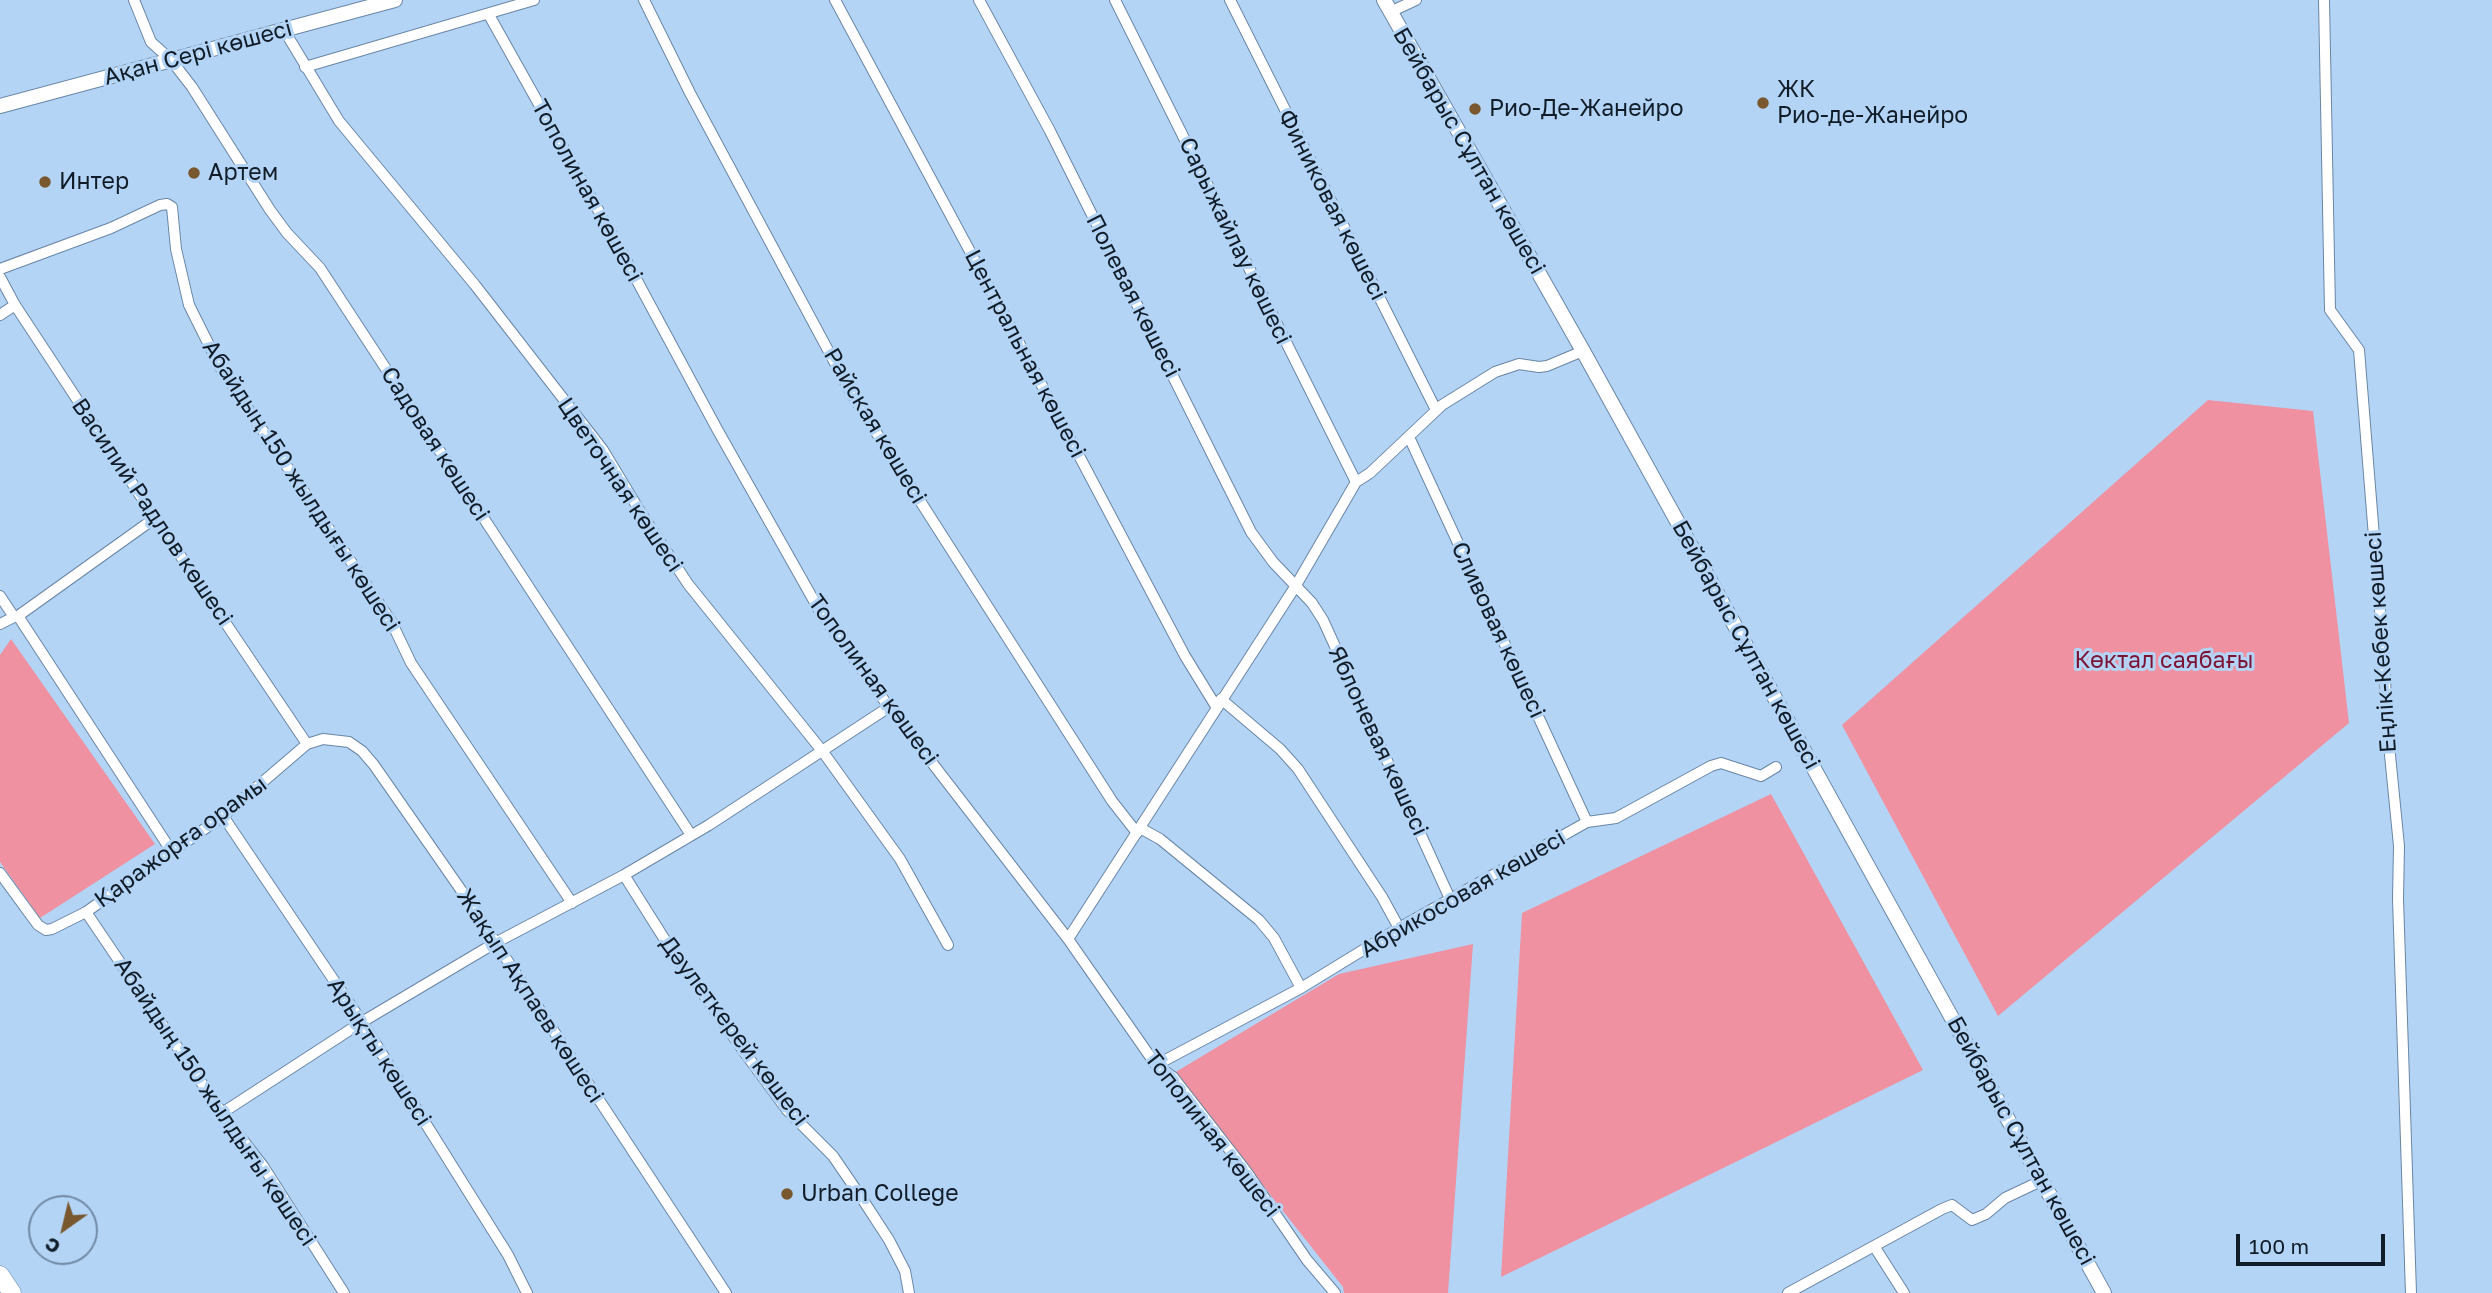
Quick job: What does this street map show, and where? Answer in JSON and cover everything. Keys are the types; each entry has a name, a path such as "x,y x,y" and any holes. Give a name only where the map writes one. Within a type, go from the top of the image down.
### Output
{"main road":[{"path":"0,1275 12,1293"}],"street":[{"path":"134,0 151,42 171,60"},
{"name":"Ақан Сері көшесі","path":"0,106 395,0"},
{"path":"305,67 534,0"},
{"name":"Райская көшесі","path":"644,0 690,93 850,393 1105,789 1139,831"},
{"name":"Центральная көшесі","path":"835,0 1185,656 1219,703 1280,750 1298,769 1382,897 1399,928"},
{"name":"Полевая көшесі","path":"979,0 1050,131 1251,532 1295,587"},
{"name":"Сарыжайлау көшесі","path":"1115,0 1356,482"},
{"name":"Финиковая көшесі","path":"1230,0 1436,410"},
{"path":"1387,6 1416,0"},
{"name":"Еңлік-Кебек көшесі","path":"2323,0 2330,310 2359,350 2399,846 2398,899 2411,1293"},
{"name":"Бейбарыс Сұлтан көшесі","path":"1387,6 1583,351 2104,1293"},
{"name":"Тополиная көшесі","path":"489,15 822,615 889,707 1068,939 1156,1065 1172,1077 1197,1108 1246,1171 1307,1260 1335,1293"},
{"name":"Цветочная көшесі","path":"284,30 339,121 475,285 603,450 640,513 688,584 823,752 900,859 948,945"},
{"name":"Садовая көшесі","path":"171,60 203,103 270,210 287,233 320,268 691,835"},
{"name":"Абайдың 150 жылдығы көшесі","path":"0,269 111,228 160,205 167,204 172,207 176,249 189,305 220,367 391,621 417,673 572,903"},
{"name":"Василий Радлов көшесі","path":"0,277 15,305 155,518 307,744"},
{"path":"0,315 15,305"},
{"path":"1068,939 1295,587 1356,482 1370,473 1436,410 1495,372 1519,364 1547,366 1583,351"},
{"name":"Сливовая көшесі","path":"1409,437 1587,822"},
{"path":"0,624 16,616 155,518"},
{"name":"Яблоневая көшесі","path":"1295,587 1312,603 1323,620 1451,901"},
{"path":"0,596 173,852"},
{"path":"222,1113 362,1022 495,943 624,875 691,835 889,707"},
{"name":"Жақып Ақпаев көшесі","path":"307,744 323,739 336,739 349,742 362,751 461,890 726,1293"},
{"name":"Қаражорға орамы","path":"0,873 42,928 52,929 86,912 223,816 307,744"},
{"name":"Абрикосовая көшесі","path":"1156,1065 1301,988 1399,928 1587,822 1616,818 1721,763 1761,776 1776,768"},
{"name":"Арықты көшесі","path":"223,816 362,1022 508,1255 527,1293"},
{"path":"1139,831 1160,839 1259,920 1274,938 1301,988"},
{"name":"Дәулеткерей көшесі","path":"624,875 665,940 787,1110 833,1156 889,1240 905,1270 909,1293"},
{"name":"Абайдың 150 жылдығы көшесі","path":"86,912 222,1113 263,1166 344,1293"},
{"path":"1788,1293 1952,1205 1972,1220 1986,1214 2005,1198 2043,1180"},
{"path":"1874,1246 1904,1293"}],"green space":[{"name":"Көктал саябағы","path":"2208,400 2313,411 2349,723 1998,1016 1842,725"},
{"path":"11,639 155,844 40,918 0,862 0,655"},
{"path":"1771,794 1923,1070 1501,1277 1522,913"},
{"path":"1473,944 1448,1293 1344,1293 1343,1287 1174,1073 1339,974"}],"place":[{"name":"ЖК Рио-де-Жанейро","path":"1763,103"},
{"name":"Рио-Де-Жанейро","path":"1475,109"},
{"name":"Артем","path":"194,173"},
{"name":"Интер","path":"45,182"},
{"name":"Urban College","path":"787,1194"}]}
